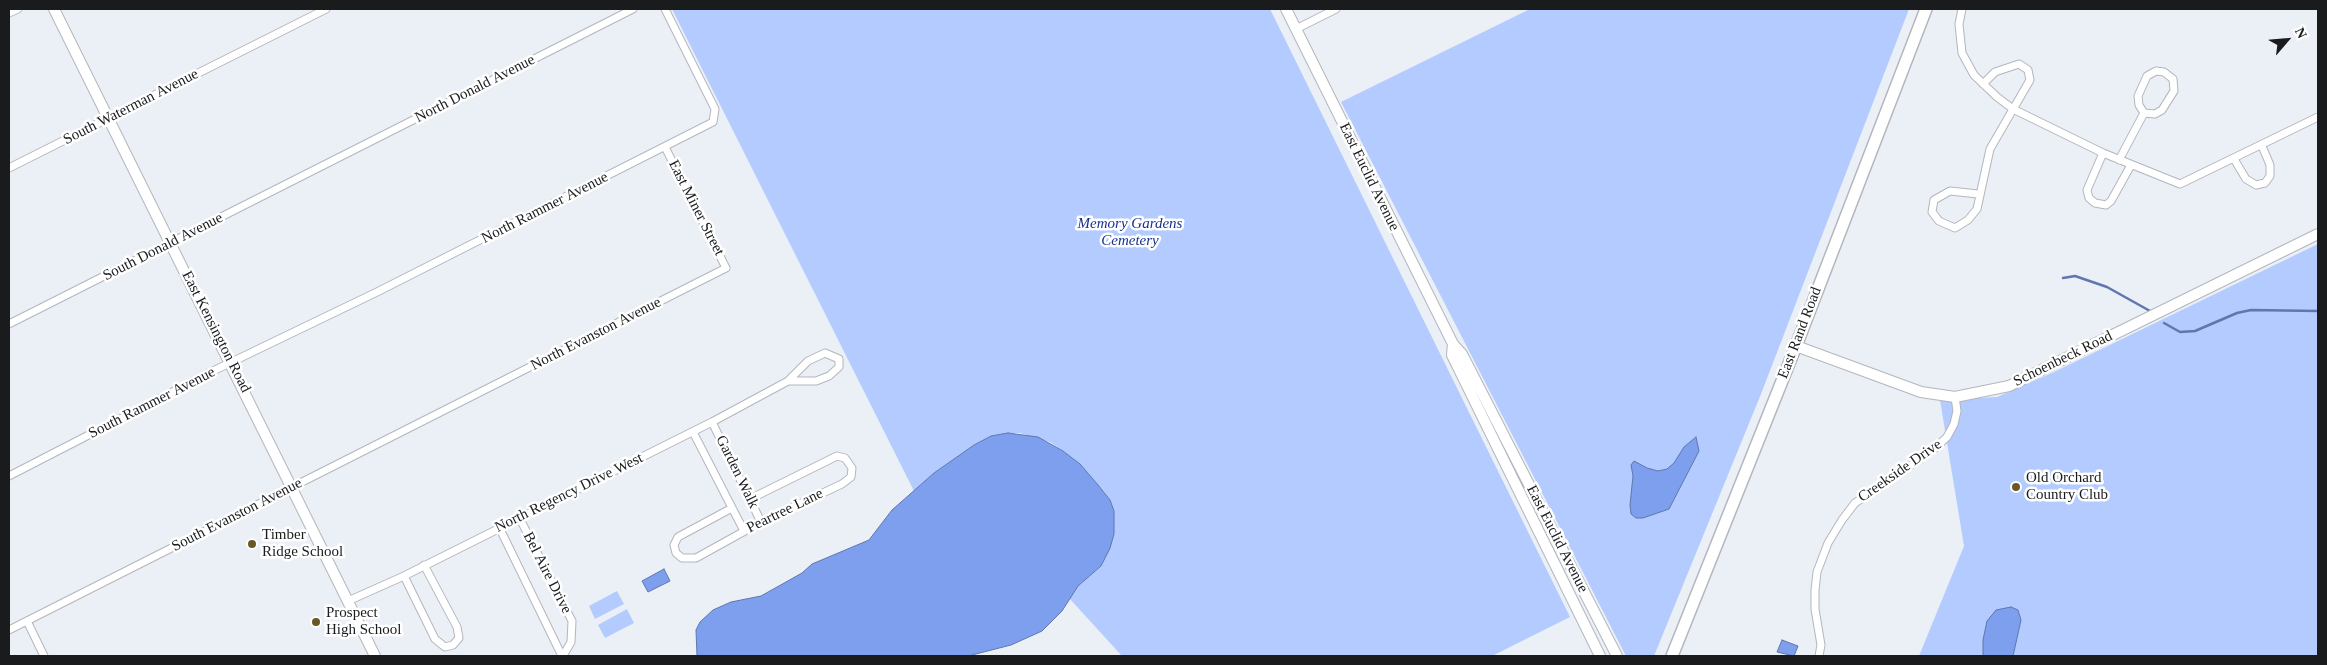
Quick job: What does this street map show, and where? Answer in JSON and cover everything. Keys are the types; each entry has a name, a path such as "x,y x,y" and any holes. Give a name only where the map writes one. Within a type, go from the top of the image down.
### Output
{"main road":[{"name":"East Kensington Road","path":"54,9 231,362 375,656"},
{"name":"East Euclid Avenue","path":"1286,9 1453,344 1462,354 1617,656"},
{"name":"East Rand Road","path":"1672,656 1796,346 1926,9"},
{"name":"Schoenbeck Road","path":"1796,346 1921,392 1955,397 2009,386 2318,234"},
{"name":"East Euclid Avenue","path":"1453,344 1452,355 1600,656"}],"street":[{"path":"9,13 18,9"},
{"name":"South Waterman Avenue","path":"9,168 326,9"},
{"name":"North Donald Avenue","path":"316,170 633,9"},
{"name":"North Rammer Avenue","path":"377,292 713,122 715,109 665,9"},
{"path":"1296,30 1336,9"},
{"path":"1962,9 1959,24 1962,53 1974,75 2013,109 2118,160 2180,184 2262,146 2318,117"},
{"path":"1978,194 1950,191 1934,200 1932,212 1939,220 1955,228 1968,220 1977,209 1978,194 1990,149 2030,80 2028,70 2019,64 1995,72 1983,84"},
{"path":"2156,71 2164,72 2173,80 2174,90 2162,110 2154,114 2144,114 2139,105 2138,96 2148,76 2156,71"},
{"path":"2118,160 2144,114"},
{"path":"2234,159 2246,179 2256,185 2265,183 2270,176 2270,165 2262,146"},
{"name":"East Miner Street","path":"665,147 726,268"},
{"path":"2103,153 2087,190 2089,198 2095,203 2106,205 2111,201 2131,165"},
{"name":"South Donald Avenue","path":"9,324 316,170"},
{"name":"North Evanston Avenue","path":"466,400 726,268"},
{"name":"South Rammer Avenue","path":"9,476 231,362 377,292"},
{"name":"North Regency Drive West","path":"348,601 404,576 693,432 788,381 808,361 816,357 826,353 839,359 840,367 829,376 816,381 788,381"},
{"name":"Creekside Drive","path":"1819,656 1821,645 1816,609 1817,572 1828,543 1855,503 1933,450 1948,437 1954,424 1956,411 1955,397"},
{"name":"South Evanston Avenue","path":"9,630 466,400"},
{"name":"Garden Walk","path":"712,422 761,522"},
{"name":"Garden Walk","path":"693,432 744,531"},
{"name":"Peartree Lane","path":"732,508 678,537 674,545 676,553 682,558 696,558 761,522 842,484 851,477 852,468 845,458 837,456 750,499"},
{"name":"Bel Aire Drive","path":"519,518 572,621 571,642 562,656"},
{"name":"Bel Aire Drive","path":"500,527 562,656"},
{"path":"404,576 435,639 445,647 453,645 459,638 457,627 424,565"},
{"path":"27,621 44,656"}],"green space":[{"name":"Memory Gardens Cemetery","path":"672,9 1270,9 1570,617 1492,656 1122,656 1069,598 1078,586 1101,566 1114,534 1114,511 1110,500 1080,464 1063,451 1050,442 1020,433 991,436 974,445 934,473 914,491"},
{"path":"1530,9 1909,9 1761,394 1654,656 1626,656 1341,102"},
{"name":"Old Orchard Country Club","path":"2318,244 2318,656 1919,656 1964,546 1940,400 1997,397 2054,372"},
{"path":"617,591 624,604 595,619 589,606"},
{"path":"627,609 634,623 605,638 598,625"}],"shaded area":[{"path":"1008,433 1038,437 1063,451 1080,464 1098,485 1110,500 1114,511 1114,534 1110,548 1101,566 1078,586 1062,611 1042,631 1011,645 968,656 697,656 696,630 700,622 713,610 731,602 761,596 802,573 812,564 869,540 892,510 934,473 974,445 991,436"},
{"path":"1696,437 1699,451 1669,509 1643,518 1636,518 1631,514 1630,505 1633,476 1631,465 1634,461 1658,471 1667,469 1674,463 1684,447"},
{"path":"664,569 670,581 648,592 642,581"},
{"path":"2011,607 2018,610 2021,620 2013,656 1983,656 1983,640 1987,621 1996,610"},
{"path":"1782,640 1798,646 1794,656 1777,652"}],"waterway":[{"path":"2063,278 2075,276 2107,287 2150,311"},
{"path":"2164,323 2180,332 2195,331 2237,313 2251,310 2318,311"}],"place":[{"name":"Old Orchard Country Club","path":"2016,487"},
{"name":"Timber Ridge School","path":"252,544"},
{"name":"Prospect High School","path":"316,622"}]}
